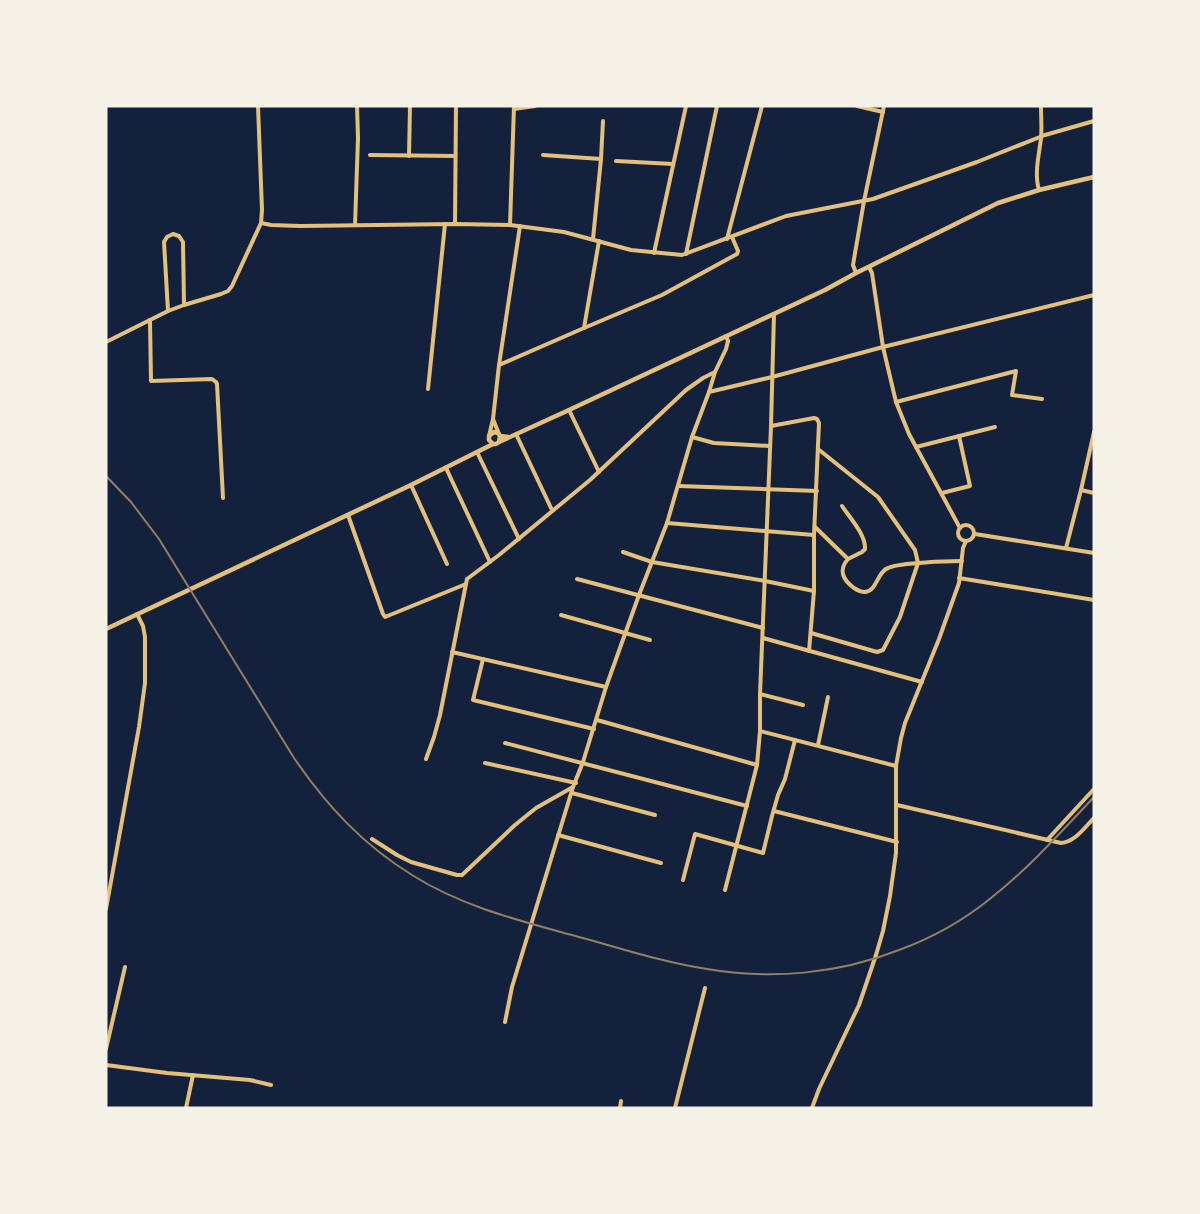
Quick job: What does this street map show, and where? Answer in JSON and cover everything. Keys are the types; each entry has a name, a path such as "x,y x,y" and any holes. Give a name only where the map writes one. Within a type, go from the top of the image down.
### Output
{"street":[{"path":"106,342 184,304 220,294 230,289 234,283 261,223 258,106"},
{"path":"355,225 358,138 357,106"},
{"path":"409,156 410,106"},
{"path":"454,224 456,106"},
{"path":"510,225 514,108 535,106"},
{"path":"654,253 686,106"},
{"path":"686,254 717,106"},
{"path":"727,239 762,106"},
{"path":"857,106 883,112"},
{"path":"856,273 853,265 864,200 884,106"},
{"path":"1039,190 1037,184 1037,165 1041,136 1042,106"},
{"path":"592,239 601,160 603,121"},
{"path":"261,223 271,225 510,225 564,232 631,250 682,255 786,216 873,199 977,162 1041,136 1094,121"},
{"path":"370,155 455,156"},
{"path":"543,155 601,160"},
{"path":"616,161 673,164"},
{"path":"478,452 494,432 499,437 510,437 825,290 998,204 1039,190 1094,177"},
{"path":"428,389 445,224"},
{"path":"492,444 489,437 520,226"},
{"path":"168,311 164,242 167,237 173,234 179,236 183,242 184,304"},
{"path":"499,365 662,295 737,254 738,251 732,237"},
{"path":"584,328 599,241"},
{"path":"869,267 872,273 883,347 896,402 916,447 960,528"},
{"path":"709,392 1094,295"},
{"path":"725,890 757,765 760,730 774,314"},
{"path":"150,320 151,381 212,379 217,384 223,498"},
{"path":"505,1022 512,987 558,835 597,720 606,687 667,523 692,437 715,372 726,349 728,341 726,336"},
{"path":"896,402 1016,371 1012,394 1042,400"},
{"path":"426,759 440,715 468,580 599,472 672,402 703,378 715,372"},
{"path":"569,410 599,472"},
{"path":"771,426 814,418 819,422 814,526 814,591 809,650"},
{"path":"106,629 411,485 492,444 496,444 499,437 493,419"},
{"path":"916,447 995,427"},
{"path":"1066,548 1094,432"},
{"path":"516,434 551,508"},
{"path":"942,494 970,486 959,436"},
{"path":"692,437 714,443 770,446"},
{"path":"811,633 877,652 883,650 900,617 918,563 915,550 878,497 818,448"},
{"path":"478,452 519,538"},
{"path":"446,468 490,562"},
{"path":"411,485 447,564"},
{"path":"678,486 817,491"},
{"path":"1081,490 1094,493"},
{"path":"842,506 863,536 866,544 862,552 845,562 843,569 844,578 847,583 861,592 872,589 883,571 897,565 962,561"},
{"path":"348,515 384,616 466,584"},
{"path":"667,523 814,535"},
{"path":"966,541 958,535 960,528 964,525 970,525 974,529 975,534"},
{"path":"814,526 848,559"},
{"path":"975,534 1094,553"},
{"path":"812,1108 819,1089 859,1005 883,931 894,875 897,842 896,766 901,738 905,723 959,583 963,548 966,541 973,538 975,534"},
{"path":"623,552 652,562 814,591"},
{"path":"959,578 1094,600"},
{"path":"577,579 763,628"},
{"path":"106,909 145,683 146,637 137,614"},
{"path":"561,615 650,640"},
{"path":"763,638 922,682"},
{"path":"452,652 606,687"},
{"path":"483,659 473,700 594,729"},
{"path":"760,694 803,704"},
{"path":"818,746 828,697"},
{"path":"597,720 757,765"},
{"path":"760,730 896,766"},
{"path":"683,880 695,834 763,853 795,740"},
{"path":"505,742 747,806"},
{"path":"485,763 575,785"},
{"path":"372,838 410,862 458,876 462,875 536,808 575,785"},
{"path":"1048,840 1094,789"},
{"path":"572,793 656,815"},
{"path":"896,804 1061,843 1074,838 1094,818"},
{"path":"774,811 897,842"},
{"path":"558,835 661,864"},
{"path":"106,1049 125,967"},
{"path":"675,1108 705,988"},
{"path":"106,1065 250,1080 271,1085"},
{"path":"186,1108 193,1075"},
{"path":"620,1108 621,1101"}],"railway":[{"path":"106,476 131,502 159,539 294,758 306,776 333,808 361,837 412,875 450,895 490,911 639,954 707,969 755,974 780,974 804,973 852,965 924,940 959,921 981,906 1044,849 1094,797"}]}
